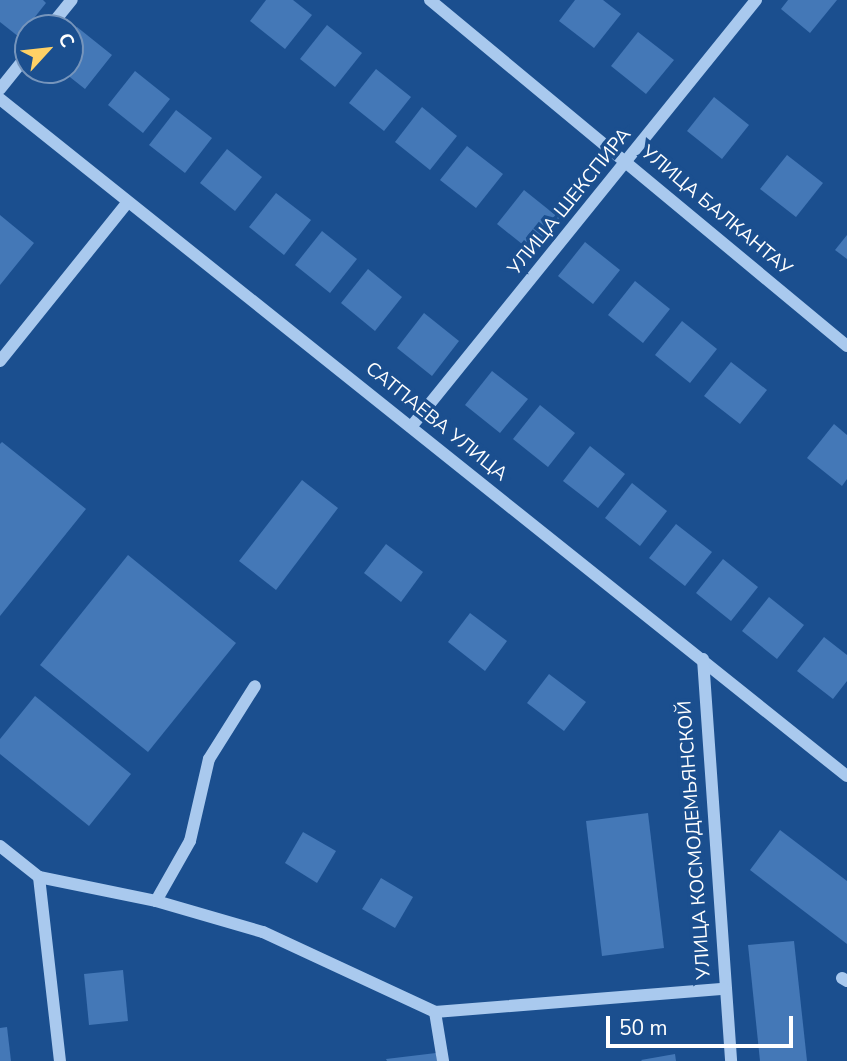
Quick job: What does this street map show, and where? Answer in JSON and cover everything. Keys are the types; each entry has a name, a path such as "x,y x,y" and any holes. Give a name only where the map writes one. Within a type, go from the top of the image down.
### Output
{"street":[{"path":"60,14 72,0"},
{"name":"УЛИЦА БАЛКАНТАУ","path":"430,0 847,345"},
{"name":"УЛИЦА ШЕКСПИРА","path":"411,426 627,163 756,0"},
{"path":"0,89 14,72"},
{"name":"САТПАЕВА УЛИЦА","path":"0,99 847,776"},
{"path":"0,361 128,202"},
{"name":"УЛИЦА КОСМОДЕМЬЯНСКОЙ","path":"703,659 731,1061"},
{"path":"156,901 190,841 209,759 255,686"},
{"path":"0,846 39,877 156,901 263,932 435,1012 724,989"},
{"path":"39,877 60,1061"},
{"path":"435,1012 443,1061"}],"building":[{"path":"0,0 43,0 46,3 37,14 14,14 14,33 0,22"},
{"path":"266,0 293,0 312,15 285,49 250,21"},
{"path":"575,0 603,0 621,14 594,48 559,21"},
{"path":"788,0 837,0 810,33 781,9"},
{"path":"327,25 362,53 335,87 300,59"},
{"path":"638,32 674,60 646,94 611,66"},
{"path":"84,33 112,55 85,89 79,84 84,84"},
{"path":"376,69 411,97 384,131 349,103"},
{"path":"135,71 170,99 143,133 108,105"},
{"path":"714,97 749,125 722,159 687,131"},
{"path":"422,107 457,136 430,170 395,142"},
{"path":"176,110 212,138 185,173 149,145"},
{"path":"467,146 503,174 476,208 440,180"},
{"path":"227,149 262,177 235,211 200,183"},
{"path":"787,155 823,183 796,217 760,189"},
{"path":"524,190 559,218 532,252 497,224"},
{"path":"276,193 311,220 284,255 249,227"},
{"path":"0,215 34,243 0,285"},
{"path":"322,231 357,259 330,293 295,265"},
{"path":"847,235 847,259 835,250"},
{"path":"585,242 620,270 593,304 558,276"},
{"path":"368,269 402,297 375,331 341,303"},
{"path":"635,281 670,309 643,343 608,315"},
{"path":"424,313 459,341 432,376 397,348"},
{"path":"682,321 717,349 690,383 655,355"},
{"path":"731,362 767,390 740,424 704,396"},
{"path":"492,371 528,399 500,433 465,405"},
{"path":"540,405 575,433 548,467 513,439"},
{"path":"834,424 847,435 847,479 842,486 807,458"},
{"path":"2,442 86,509 0,616 0,444"},
{"path":"590,446 625,474 598,508 563,481"},
{"path":"302,480 338,508 276,590 239,561"},
{"path":"632,483 667,511 640,546 605,518"},
{"path":"676,524 712,552 685,586 649,558"},
{"path":"386,544 423,572 401,602 364,573"},
{"path":"128,555 236,643 148,752 40,665"},
{"path":"723,559 758,587 731,621 696,593"},
{"path":"769,597 804,625 777,659 742,631"},
{"path":"470,613 507,641 485,671 448,642"},
{"path":"824,637 847,655 847,681 833,699 797,671"},
{"path":"549,674 586,702 564,731 527,703"},
{"path":"35,696 131,774 89,826 0,754 0,739"},
{"path":"648,813 664,948 602,956 586,821"},
{"path":"780,830 847,881 847,944 750,870"},
{"path":"303,832 336,851 317,883 285,863"},
{"path":"381,878 413,897 395,928 362,909"},
{"path":"794,941 807,1061 760,1061 748,945"},
{"path":"123,970 128,1021 89,1025 84,974"},
{"path":"7,1027 11,1061 0,1061 0,1028"},
{"path":"436,1053 437,1061 386,1059"},
{"path":"675,1054 676,1061 641,1060"}]}
